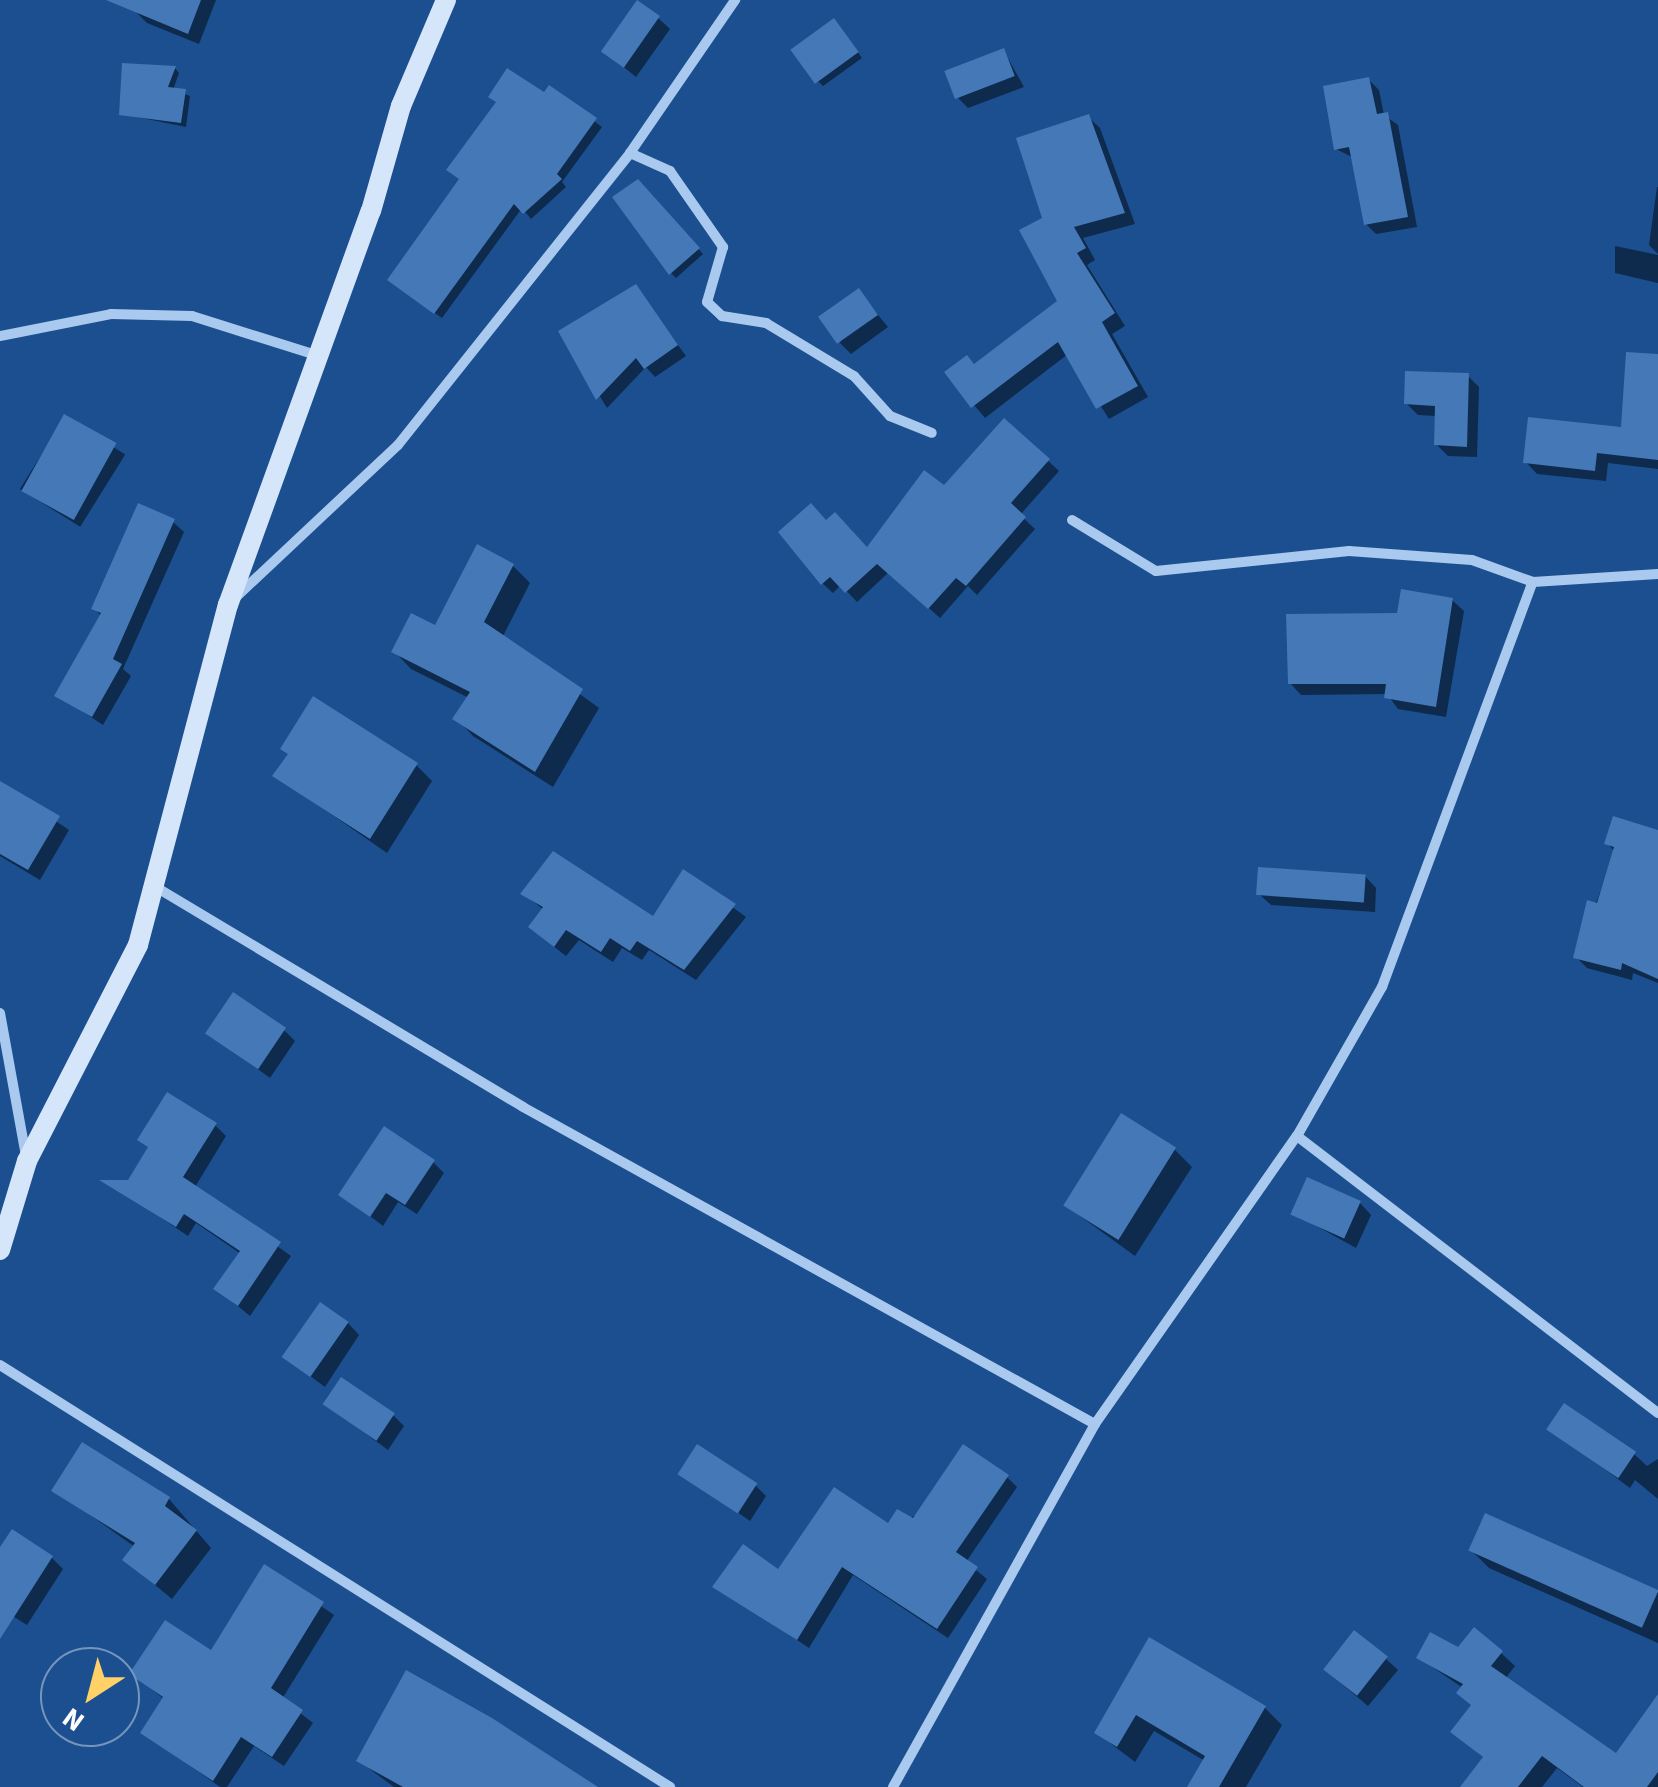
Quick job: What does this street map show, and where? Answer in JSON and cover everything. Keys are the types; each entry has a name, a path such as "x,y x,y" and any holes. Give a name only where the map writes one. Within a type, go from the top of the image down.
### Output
{"street":[{"path":"0,1250 27,1162 138,945 228,605 371,211 401,106 446,0"},
{"path":"228,605 398,445 630,153 735,0"},
{"path":"630,153 670,171 723,247 707,302 722,316 766,324 854,376 890,416 932,433"},
{"path":"0,336 111,314 192,316 316,355"},
{"path":"1072,520 1156,570 1349,551 1472,560 1532,582 1658,574"},
{"path":"893,1787 1095,1424 1297,1136 1382,987 1532,582"},
{"path":"154,886 522,1107 1095,1424"},
{"path":"0,1012 27,1162"},
{"path":"1297,1136 1658,1413"},
{"path":"0,1365 670,1787"}],"building":[{"path":"106,0 201,0 188,34"},
{"path":"637,0 660,16 624,68 601,52"},
{"path":"834,18 859,52 815,84 790,50"},
{"path":"1004,48 1015,76 955,99 944,71"},
{"path":"122,63 176,66 168,87 186,89 181,123 119,115"},
{"path":"507,68 544,92 549,85 597,118 557,174 562,179 523,214 514,204 434,314 387,280 459,179 446,170 496,102 488,97"},
{"path":"1369,77 1377,114 1388,112 1408,217 1364,225 1349,147 1334,150 1323,86"},
{"path":"1089,114 1125,213 1074,227 1086,248 1077,253 1115,313 1102,322 1138,386 1096,409 1058,342 971,408 944,372 967,355 974,364 1057,301 1019,230 1042,218 1016,138"},
{"path":"638,179 700,248 669,275 612,197"},
{"path":"636,284 678,345 644,369 636,358 596,400 558,331"},
{"path":"859,288 878,315 837,344 818,317"},
{"path":"1626,352 1658,354 1658,460 1597,453 1595,471 1523,463 1528,417 1621,427"},
{"path":"1405,371 1469,373 1467,447 1434,445 1435,406 1404,404"},
{"path":"64,414 116,443 74,520 21,491"},
{"path":"1004,418 1050,459 1011,503 1026,517 966,586 956,578 928,609 877,564 845,593 830,577 821,585 778,532 811,503 826,520 835,512 867,547 924,470 944,485"},
{"path":"138,503 175,519 113,659 122,664 92,717 54,696 101,613 91,609"},
{"path":"477,544 514,564 484,622 583,689 535,772 452,719 470,692 391,652 411,613 435,625"},
{"path":"1401,589 1453,598 1436,707 1384,698 1386,684 1288,684 1286,614 1397,613"},
{"path":"313,696 418,763 370,839 272,776 288,754 280,749"},
{"path":"0,781 60,816 28,870 0,854"},
{"path":"1613,816 1658,830 1658,979 1622,963 1621,970 1573,958 1587,900 1597,903 1614,847 1604,844"},
{"path":"553,851 653,916 683,869 736,904 684,970 637,941 630,951 610,938 601,952 566,930 554,947 528,927 543,907 520,894"},
{"path":"1258,867 1366,875 1364,902 1256,895"},
{"path":"233,992 286,1028 258,1069 205,1033"},
{"path":"167,1092 217,1123 183,1177 281,1242 238,1306 213,1289 240,1251 184,1214 176,1227 99,1180 128,1180 148,1147 137,1140"},
{"path":"1121,1113 1176,1147 1118,1240 1063,1205"},
{"path":"384,1126 435,1160 405,1205 386,1193 370,1217 338,1195"},
{"path":"1307,1177 1361,1201 1344,1238 1290,1214"},
{"path":"320,1302 349,1322 310,1377 282,1357"},
{"path":"341,1377 395,1413 376,1441 323,1404"},
{"path":"1564,1403 1636,1452 1618,1478 1546,1430"},
{"path":"82,1442 170,1497 165,1506 197,1530 155,1585 122,1560 135,1543 51,1491"},
{"path":"697,1444 757,1483 738,1513 677,1474"},
{"path":"963,1444 1009,1475 956,1552 978,1567 937,1629 842,1567 797,1640 712,1587 743,1544 778,1569 834,1487 888,1523 897,1509 913,1518"},
{"path":"1485,1513 1658,1590 1642,1628 1468,1550"},
{"path":"12,1529 53,1556 0,1639 0,1547"},
{"path":"264,1564 324,1602 271,1688 303,1710 272,1757 241,1737 213,1781 140,1733 163,1697 140,1681 140,1658 165,1620 211,1650"},
{"path":"1474,1627 1503,1651 1491,1666 1616,1753 1658,1694 1658,1772 1647,1787 1584,1787 1542,1756 1518,1787 1460,1787 1483,1757 1450,1732 1471,1705 1456,1693 1463,1684 1416,1658 1430,1632 1458,1647"},
{"path":"1354,1630 1388,1656 1357,1696 1323,1669"},
{"path":"1149,1637 1266,1706 1219,1787 1187,1787 1205,1756 1136,1715 1117,1747 1094,1733"},
{"path":"406,1670 492,1718 598,1787 403,1787 356,1761"}]}
